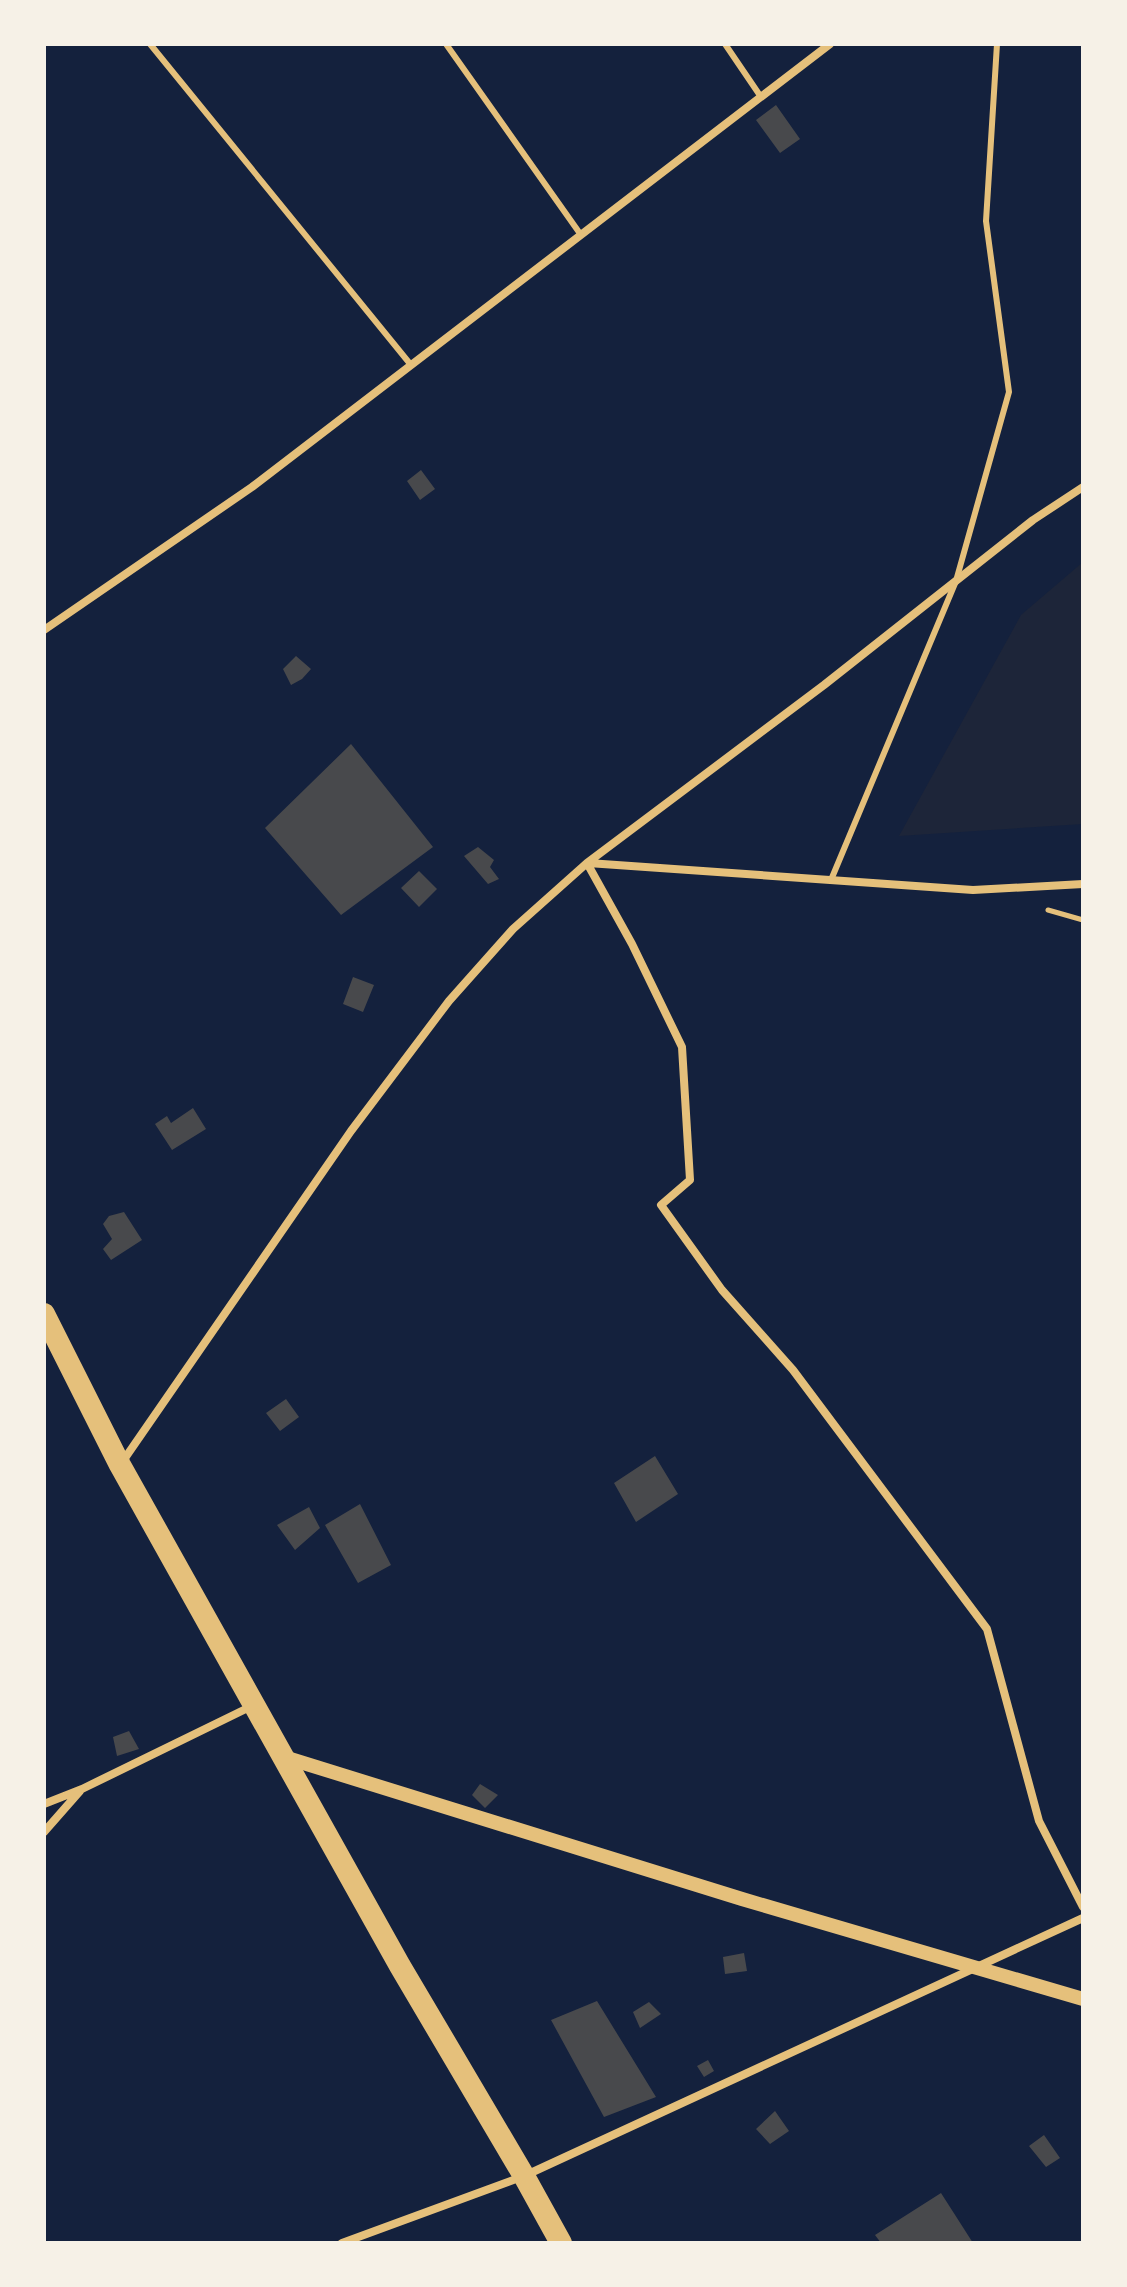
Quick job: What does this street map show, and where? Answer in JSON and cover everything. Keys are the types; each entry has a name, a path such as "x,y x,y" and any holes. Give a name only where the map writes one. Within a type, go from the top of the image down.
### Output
{"highway":[{"path":"44,1314 120,1465 400,1966 561,2243"}],"street":[{"path":"44,630 252,487 830,44"},
{"path":"120,1465 351,1131 449,1001 513,929 587,863 824,685 1033,520 1083,487"},
{"path":"587,863 973,890 1083,884"},
{"path":"587,863 632,944 682,1047 690,1180 661,1205 722,1290 793,1370 987,1629 1039,1821 1083,1907"},
{"path":"44,1804 82,1789 255,1705"},
{"path":"284,1757 742,1899 1083,1999"},
{"path":"44,1832 82,1789"},
{"path":"342,2243 524,2176 1083,1918"}],"lane":[{"path":"150,44 411,365"},
{"path":"446,44 581,235"},
{"path":"725,44 761,97"},
{"path":"831,880 956,581 1009,392 986,221 997,44"}],"shaded area":[{"path":"1083,562 1083,824 899,836 1021,615"}],"building":[{"path":"776,105 800,139 780,153 756,120"},
{"path":"421,470 435,489 420,500 407,481"},
{"path":"296,656 311,669 291,685 283,669"},
{"path":"351,744 433,847 341,915 265,828"},
{"path":"478,847 494,860 490,867 499,879 488,884 464,856"},
{"path":"419,871 437,889 419,907 401,888"},
{"path":"353,977 374,985 363,1012 343,1004"},
{"path":"193,1108 206,1129 172,1150 155,1124 167,1116 171,1123"},
{"path":"124,1212 142,1240 111,1260 103,1249 112,1239 103,1224 109,1216"},
{"path":"286,1399 299,1417 280,1431 266,1413"},
{"path":"655,1456 678,1494 636,1522 614,1483"},
{"path":"360,1504 391,1565 358,1583 325,1525"},
{"path":"309,1507 320,1528 295,1550 277,1525"},
{"path":"129,1731 139,1749 117,1756 113,1737"},
{"path":"480,1784 498,1795 485,1808 472,1795"},
{"path":"744,1953 747,1971 725,1974 723,1957"},
{"path":"597,2001 656,2097 604,2117 551,2020"},
{"path":"649,2002 661,2014 640,2028 633,2012"},
{"path":"708,2060 714,2071 704,2077 697,2066"},
{"path":"775,2111 789,2131 770,2144 756,2129"},
{"path":"1044,2135 1060,2158 1046,2167 1029,2146"},
{"path":"941,2193 973,2243 881,2243 875,2235"}]}
